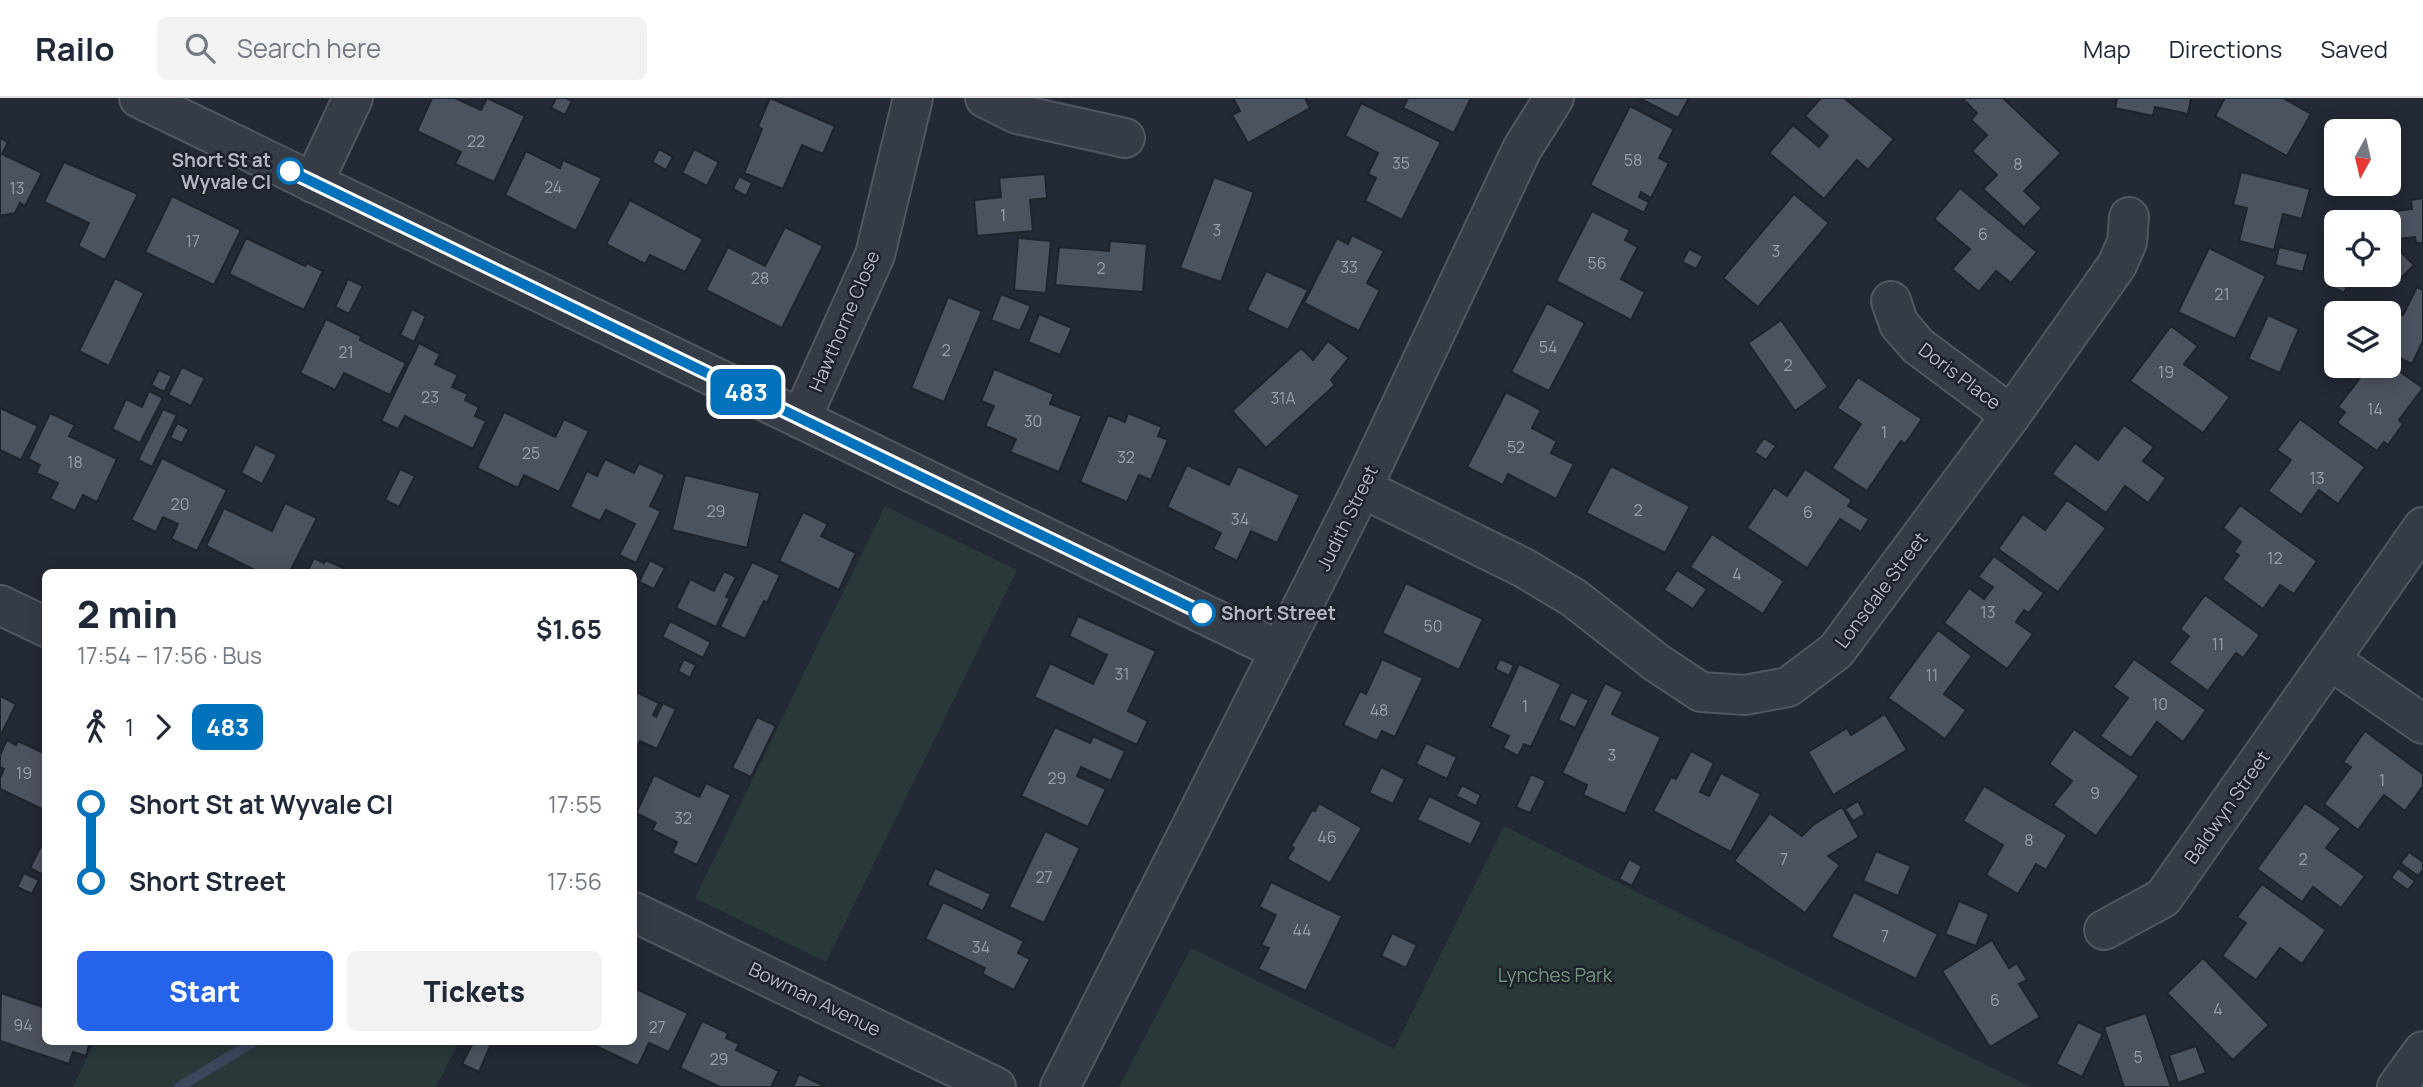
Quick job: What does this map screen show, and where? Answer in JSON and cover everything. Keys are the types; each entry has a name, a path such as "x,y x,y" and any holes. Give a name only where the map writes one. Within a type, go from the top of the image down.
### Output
{"street":[{"path":"139,98 1280,651"},
{"path":"313,183 353,98"},
{"name":"Hawthorne Close","path":"801,419 875,254 913,98"},
{"path":"985,98 1017,114 1125,138"},
{"name":"Judith Street","path":"1060,1087 1362,488 1522,149 1554,98"},
{"name":"Lonsdale Street","path":"1362,488 1524,568 1574,598 1657,663 1702,692 1745,695 1788,687 1836,651 2011,415 2117,265 2127,242 2129,216"},
{"name":"Doris Place","path":"1891,301 1899,324 1918,346 2011,415"},
{"name":"Baldwyn Street","path":"2104,930 2163,898 2423,527"},
{"path":"0,605 42,625"},
{"path":"2330,660 2423,724"},
{"name":"Bowman Avenue","path":"637,913 996,1087"},
{"path":"2397,1087 2423,1051"}],"green space":[{"path":"885,506 1017,570 826,962 695,898"},
{"name":"Lynches Park","path":"1504,826 2031,1087 1119,1087 1191,948 1394,1049"},
{"path":"93,1045 457,1045 436,1087 73,1087"}],"building":[{"path":"432,98 455,98 481,110 487,98 525,116 494,182 455,164 461,152 417,131"},
{"path":"556,98 572,101 565,115 551,108"},
{"path":"770,98 835,126 823,154 802,145 783,189 744,173 762,129 758,126"},
{"path":"1233,98 1305,98 1310,108 1248,143 1232,115 1240,111"},
{"path":"1408,98 1471,98 1454,133 1403,108"},
{"path":"1639,98 1689,98 1678,118"},
{"path":"1821,98 1844,98 1894,139 1868,170 1857,160 1824,199 1769,153 1793,125 1819,147 1828,136 1805,116"},
{"path":"1962,98 2003,98 2061,153 2024,191 2042,208 2024,227 1983,189 1997,175 1972,151 1987,135 1971,120 1977,113"},
{"path":"2114,98 2191,98 2188,114 2155,107 2153,116 2115,108 2117,99"},
{"path":"2225,98 2283,98 2311,114 2287,156 2215,116"},
{"path":"1361,103 1441,142 1402,220 1365,201 1376,178 1368,174 1378,153 1345,136"},
{"path":"1630,106 1674,129 1659,158 1669,163 1651,198 1641,192 1639,197 1649,202 1644,213 1590,185"},
{"path":"0,138 8,142 2,154 42,173 25,206 20,203 15,213 0,216"},
{"path":"659,149 673,157 666,170 652,162"},
{"path":"694,149 719,162 707,186 682,173"},
{"path":"526,151 560,168 563,160 602,178 576,231 505,195"},
{"path":"64,162 138,194 105,260 78,246 89,223 44,202"},
{"path":"2241,172 2310,189 2302,219 2283,214 2274,250 2239,241 2247,208 2233,205"},
{"path":"1045,174 1047,198 1030,200 1033,231 977,236 974,200 1001,197 999,178"},
{"path":"739,176 752,183 746,196 733,189"},
{"path":"1214,177 1254,192 1221,282 1180,268"},
{"path":"1960,188 2037,252 2011,283 1996,271 1979,292 1952,269 1970,249 1934,219"},
{"path":"1794,194 1829,223 1758,307 1723,278"},
{"path":"172,196 241,230 214,285 145,252"},
{"path":"2423,198 2423,243 2416,243 2415,237 2401,239 2401,210 2412,209 2411,200"},
{"path":"630,200 703,239 685,272 650,255 645,264 606,244"},
{"path":"1592,211 1630,230 1625,240 1638,247 1621,279 1645,292 1631,320 1556,281"},
{"path":"785,227 823,246 782,328 706,290 728,247 765,266"},
{"path":"1352,235 1384,251 1367,283 1380,290 1359,331 1304,303 1337,238 1348,244"},
{"path":"246,238 305,266 307,263 323,271 304,310 229,274"},
{"path":"1018,238 1051,241 1046,293 1014,290"},
{"path":"1110,241 1147,244 1143,292 1055,285 1059,247 1109,251"},
{"path":"2279,247 2308,254 2303,272 2275,265"},
{"path":"2209,248 2266,276 2235,339 2178,312"},
{"path":"1689,249 1703,256 1696,269 1682,262"},
{"path":"2401,252 2414,265 2401,278"},
{"path":"1266,271 1308,290 1288,330 1247,310"},
{"path":"115,278 144,293 109,366 79,351"},
{"path":"348,279 363,286 349,314 335,307"},
{"path":"2332,287 2347,287 2344,293"},
{"path":"2417,287 2423,290 2423,341 2412,364 2401,359 2401,314 2403,315"},
{"path":"1001,294 1031,306 1020,331 991,320"},
{"path":"948,297 982,311 944,402 911,388"},
{"path":"1547,303 1585,323 1549,391 1511,372"},
{"path":"412,309 426,316 414,342 400,335"},
{"path":"1039,314 1072,328 1060,355 1028,342"},
{"path":"2268,315 2299,329 2280,373 2248,359"},
{"path":"326,319 406,363 390,395 344,373 335,390 300,373"},
{"path":"1781,320 1828,387 1795,411 1748,343"},
{"path":"2171,326 2198,346 2184,364 2230,397 2203,433 2130,381"},
{"path":"1328,341 1349,358 1331,380 1335,385 1266,448 1232,411 1301,348 1313,360"},
{"path":"419,343 440,354 435,364 458,375 452,387 468,394 465,400 479,407 475,416 486,421 473,449 405,416 398,429 381,421"},
{"path":"182,367 205,378 191,406 168,395"},
{"path":"994,369 1054,394 1050,404 1082,416 1059,472 1010,452 1016,439 985,426 994,406 981,401"},
{"path":"159,370 172,376 164,392 151,385"},
{"path":"2401,372 2423,388 2399,420 2403,424 2388,445 2384,442 2377,451 2337,423 2345,412 2338,407 2360,378 2401,378"},
{"path":"1858,377 1922,419 1905,444 1901,441 1867,491 1832,468 1861,424 1837,408"},
{"path":"149,391 163,398 140,443 112,429 126,399 142,407"},
{"path":"1506,392 1541,410 1532,428 1557,441 1551,453 1574,464 1556,499 1508,474 1503,485 1467,467"},
{"path":"0,408 38,426 21,460 0,450"},
{"path":"163,409 177,415 152,467 138,460"},
{"path":"504,412 555,437 564,419 589,431 559,492 524,475 518,488 477,468"},
{"path":"50,413 75,425 69,436 117,459 97,502 83,495 75,511 50,499 58,483 36,473 40,465 28,459"},
{"path":"1128,413 1162,427 1158,436 1168,440 1151,480 1139,475 1127,502 1080,482 1108,415 1125,422"},
{"path":"2300,419 2365,467 2338,504 2319,490 2301,515 2268,491 2291,460 2277,450"},
{"path":"177,423 189,429 182,443 170,438"},
{"path":"2124,425 2154,447 2143,461 2166,478 2148,503 2125,486 2106,513 2052,474 2075,443 2098,460"},
{"path":"1764,438 1776,446 1766,460 1754,452"},
{"path":"255,444 277,455 262,484 241,473"},
{"path":"162,458 227,490 197,551 171,539 178,524 163,517 156,532 131,520"},
{"path":"605,459 634,473 639,463 665,475 650,506 661,511 636,563 619,555 635,524 606,510 600,521 570,507 587,471 597,476"},
{"path":"1187,465 1229,485 1238,466 1300,495 1277,543 1251,531 1237,561 1213,549 1221,533 1167,507"},
{"path":"1611,466 1690,506 1665,553 1586,513"},
{"path":"400,469 415,476 399,507 385,500"},
{"path":"1805,469 1852,500 1848,506 1869,519 1861,532 1840,519 1807,568 1747,528 1774,487 1787,496"},
{"path":"685,475 760,493 747,548 672,530"},
{"path":"2067,500 2106,528 2058,592 1998,549 2023,514 2045,530"},
{"path":"285,503 317,518 292,569 253,569 206,546 224,508 272,531"},
{"path":"2240,505 2317,561 2294,594 2280,585 2263,609 2222,579 2239,555 2234,552 2241,542 2223,528"},
{"path":"803,512 828,524 821,536 856,553 839,590 779,561"},
{"path":"1712,534 1784,581 1763,614 1690,567"},
{"path":"1994,556 2044,593 2029,613 2024,610 2016,622 2033,634 2007,669 1944,623 1969,588 1984,599 1993,587 1978,577"},
{"path":"314,558 346,569 308,569"},
{"path":"650,560 665,568 654,589 639,582"},
{"path":"752,562 780,575 745,639 720,627"},
{"path":"1677,570 1707,589 1693,609 1664,590"},
{"path":"724,571 736,577 726,597 730,598 716,627 676,608 690,579 714,591"},
{"path":"1406,583 1483,619 1459,670 1382,633"},
{"path":"2205,595 2260,635 2243,658 2236,653 2208,691 2169,663 2189,636 2180,629"},
{"path":"1078,616 1156,651 1128,711 1148,721 1137,745 1034,697 1050,663 1093,684 1107,655 1069,636"},
{"path":"670,621 711,642 703,658 662,637"},
{"path":"1938,630 1972,656 1944,694 1966,710 1945,739 1888,698"},
{"path":"684,659 696,665 690,678 678,671"},
{"path":"1382,659 1423,678 1395,737 1382,731 1377,741 1343,725 1360,691 1366,694"},
{"path":"1500,659 1514,665 1509,676 1495,669"},
{"path":"2134,659 2206,710 2183,742 2157,722 2131,758 2100,736 2128,698 2113,687"},
{"path":"1519,664 1561,684 1531,747 1524,744 1518,756 1503,748 1509,736 1490,727"},
{"path":"1605,683 1623,692 1612,714 1661,737 1625,814 1583,795 1587,785 1562,773"},
{"path":"637,692 659,703 653,715 656,717 663,703 676,709 657,749 640,741 637,747"},
{"path":"1571,692 1589,700 1575,728 1558,720"},
{"path":"0,696 16,704 0,737"},
{"path":"1885,714 1907,750 1833,795 1808,752 1847,728 1851,735"},
{"path":"757,717 776,726 751,777 732,768"},
{"path":"1055,727 1090,743 1093,736 1125,751 1111,781 1081,767 1077,776 1106,789 1088,827 1021,796"},
{"path":"2074,729 2139,776 2096,836 2053,805 2072,781 2049,764"},
{"path":"2365,731 2423,774 2423,786 2405,811 2384,795 2358,830 2324,804 2351,767 2343,762"},
{"path":"7,740 16,745 18,741 42,752 42,809 0,789 0,778 4,769 0,767 0,755"},
{"path":"1426,743 1457,757 1447,779 1416,764"},
{"path":"1691,751 1714,763 1700,792 1709,796 1721,773 1761,794 1731,852 1653,811 1671,777 1676,779"},
{"path":"1381,767 1405,779 1393,804 1369,793"},
{"path":"1531,774 1546,781 1530,813 1516,807"},
{"path":"654,775 699,797 706,783 731,795 697,865 672,853 677,842 652,830 656,823 637,814"},
{"path":"1462,785 1481,795 1476,806 1456,796"},
{"path":"1984,786 2067,835 2046,870 2036,864 2018,894 1986,875 2003,845 1963,821"},
{"path":"1429,796 1482,822 1471,845 1417,820"},
{"path":"1858,801 1865,814 1853,821 1845,809"},
{"path":"1319,803 1362,828 1330,883 1287,859 1294,848 1291,846"},
{"path":"2305,803 2341,828 2326,848 2365,876 2341,908 2313,887 2302,902 2257,869"},
{"path":"1842,807 1859,837 1828,856 1840,865 1805,913 1734,861 1770,813 1802,836 1813,825"},
{"path":"1045,831 1080,848 1044,923 1009,907"},
{"path":"42,844 42,874 30,868"},
{"path":"1876,851 1911,866 1898,896 1863,881"},
{"path":"2409,852 2423,862 2423,870 2418,876 2400,863"},
{"path":"1629,859 1642,866 1632,886 1619,879"},
{"path":"935,868 991,894 983,911 927,885"},
{"path":"2398,868 2415,881 2408,890 2391,878"},
{"path":"24,873 39,880 32,894 17,887"},
{"path":"1271,882 1342,916 1306,991 1258,969 1269,948 1261,945 1276,915 1259,907"},
{"path":"2262,884 2326,930 2302,964 2280,948 2256,980 2222,956 2246,923 2237,917"},
{"path":"1854,892 1938,934 1916,979 1831,937"},
{"path":"1959,901 1989,914 1976,946 1945,934"},
{"path":"943,902 1024,941 1018,953 1030,959 1014,990 982,974 985,968 925,939"},
{"path":"1392,933 1417,945 1406,968 1381,956"},
{"path":"1992,940 2009,968 2017,963 2027,980 2019,984 2040,1017 1990,1047 1942,971"},
{"path":"2203,958 2269,1025 2233,1060 2167,993"},
{"path":"637,989 688,1013 669,1052 649,1043 638,1066 593,1045 637,1045"},
{"path":"1,993 42,1007 42,1045 89,1045 86,1056 73,1052 69,1064 0,1041"},
{"path":"2146,1013 2171,1087 2124,1087 2104,1027"},
{"path":"702,1021 728,1033 726,1038 739,1044 736,1050 779,1071 771,1087 720,1087 680,1068"},
{"path":"2078,1022 2103,1034 2082,1077 2056,1064"},
{"path":"472,1045 491,1045 479,1072 462,1064"},
{"path":"2196,1046 2206,1073 2178,1083 2169,1055"},
{"path":"799,1074 826,1087 793,1087"}],"waterway":[{"path":"179,1087 248,1045"}],"bus line":[{"name":"483","path":"290,171 1202,613"}],"place":[{"name":"Short St at Wyvale Cl","path":"290,171"},
{"name":"Short Street","path":"1202,613"}]}
